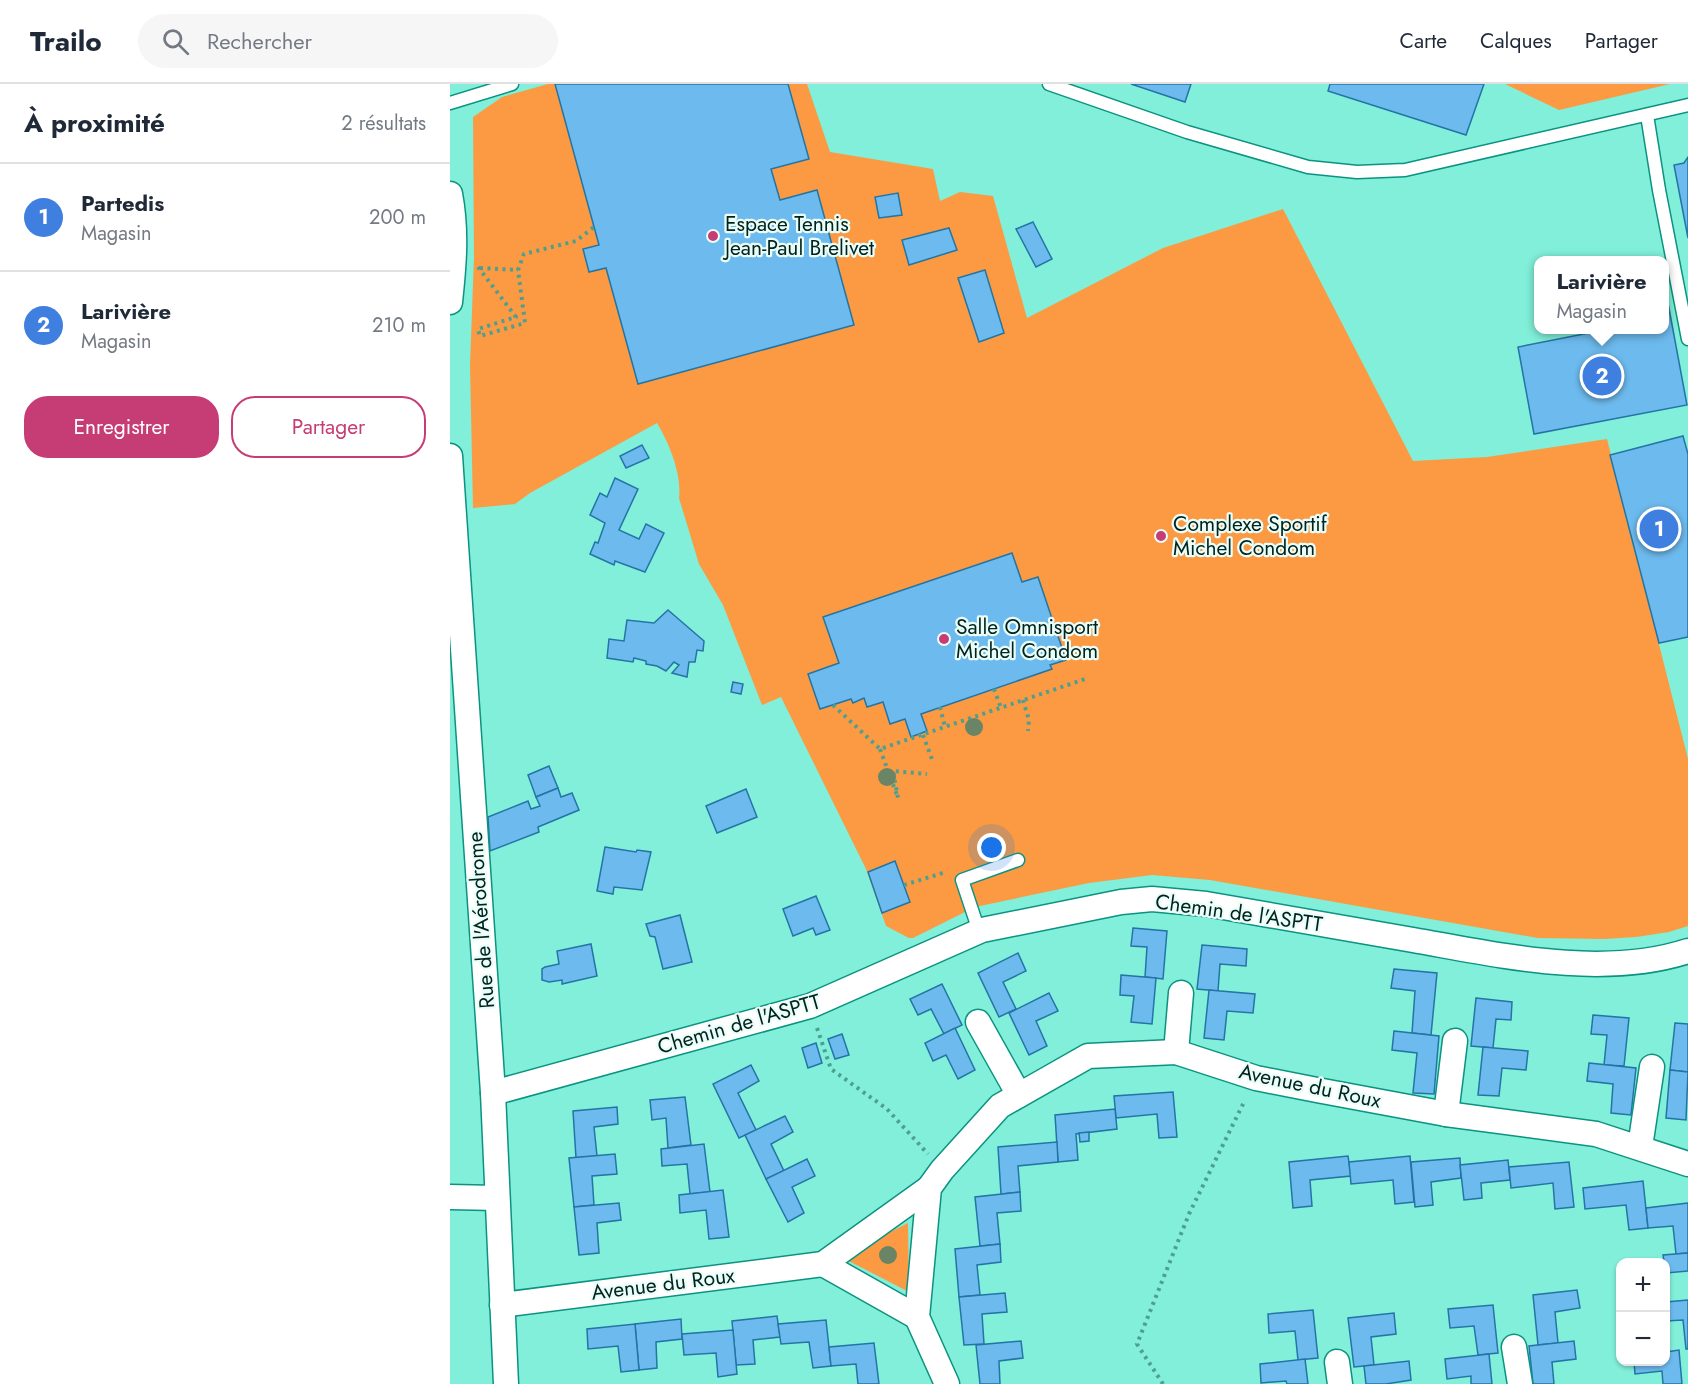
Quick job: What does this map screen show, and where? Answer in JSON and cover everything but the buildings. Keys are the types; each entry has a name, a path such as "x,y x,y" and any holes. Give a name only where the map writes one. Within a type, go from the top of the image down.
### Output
{"street":[{"path":"450,194 454,216 455,256 450,302"},
{"name":"Rue de l'Aérodrome","path":"450,456 493,1093 506,1384"},
{"name":"Chemin de l'ASPTT","path":"493,1093 810,1006 979,931 1094,906 1152,899 1206,904 1536,961 1604,963 1639,960 1688,951"},
{"path":"1176,1052 1181,993"},
{"path":"978,1022 1019,1095"},
{"path":"1446,1114 1455,1041"},
{"name":"Avenue du Roux","path":"502,1305 823,1264 936,1179 1000,1106 1088,1056 1176,1052 1256,1078 1446,1114 1596,1134 1688,1164"},
{"path":"1640,1147 1652,1067"},
{"path":"936,1179 917,1317 946,1384"},
{"path":"450,1197 497,1198"},
{"path":"823,1264 917,1317"},
{"path":"1514,1347 1520,1384"}],"lane":[{"path":"450,104 512,84"},
{"path":"1049,84 1187,132 1308,167 1357,172 1405,170 1688,105"},
{"path":"1647,115 1688,339"},
{"path":"979,931 962,880 1018,860"}],"path":[{"path":"518,270 479,268 516,318 478,329 480,336 525,323 518,270 524,254 576,241 594,227"},
{"path":"880,749 1088,678"},
{"path":"994,689 1001,708"},
{"path":"1023,700 1029,720 1028,731"},
{"path":"833,705 880,749 898,798 893,771 927,774"},
{"path":"940,707 945,727"},
{"path":"923,735 933,762"},
{"path":"904,885 948,871"},
{"path":"810,1006 831,1069 887,1109 936,1179"},
{"path":"1162,1384 1137,1344 1189,1214 1256,1078"}],"shaded area":[{"name":"Complexe Sportif Michel Condom","path":"548,84 807,84 830,152 933,169 940,201 960,192 993,196 1027,318 1163,248 1283,209 1413,461 1487,457 1607,439 1688,759 1688,926 1669,932 1636,937 1538,938 1210,880 1152,875 1089,883 975,907 913,938 886,926 866,869 781,697 762,705 723,605 699,564 679,498 679,479 674,459 657,423 530,493 515,504 473,508 470,365 474,257 473,117 502,97"},
{"path":"1505,84 1670,84 1559,110"},
{"path":"908,1223 909,1292 841,1257"}],"place":[{"name":"Espace Tennis Jean-Paul Brelivet","path":"713,236"},
{"name":"Larivière","path":"1602,376"},
{"name":"Partedis","path":"1659,529"},
{"name":"Complexe Sportif Michel Condom","path":"1161,536"},
{"name":"Salle Omnisport Michel Condom","path":"944,639"}]}
